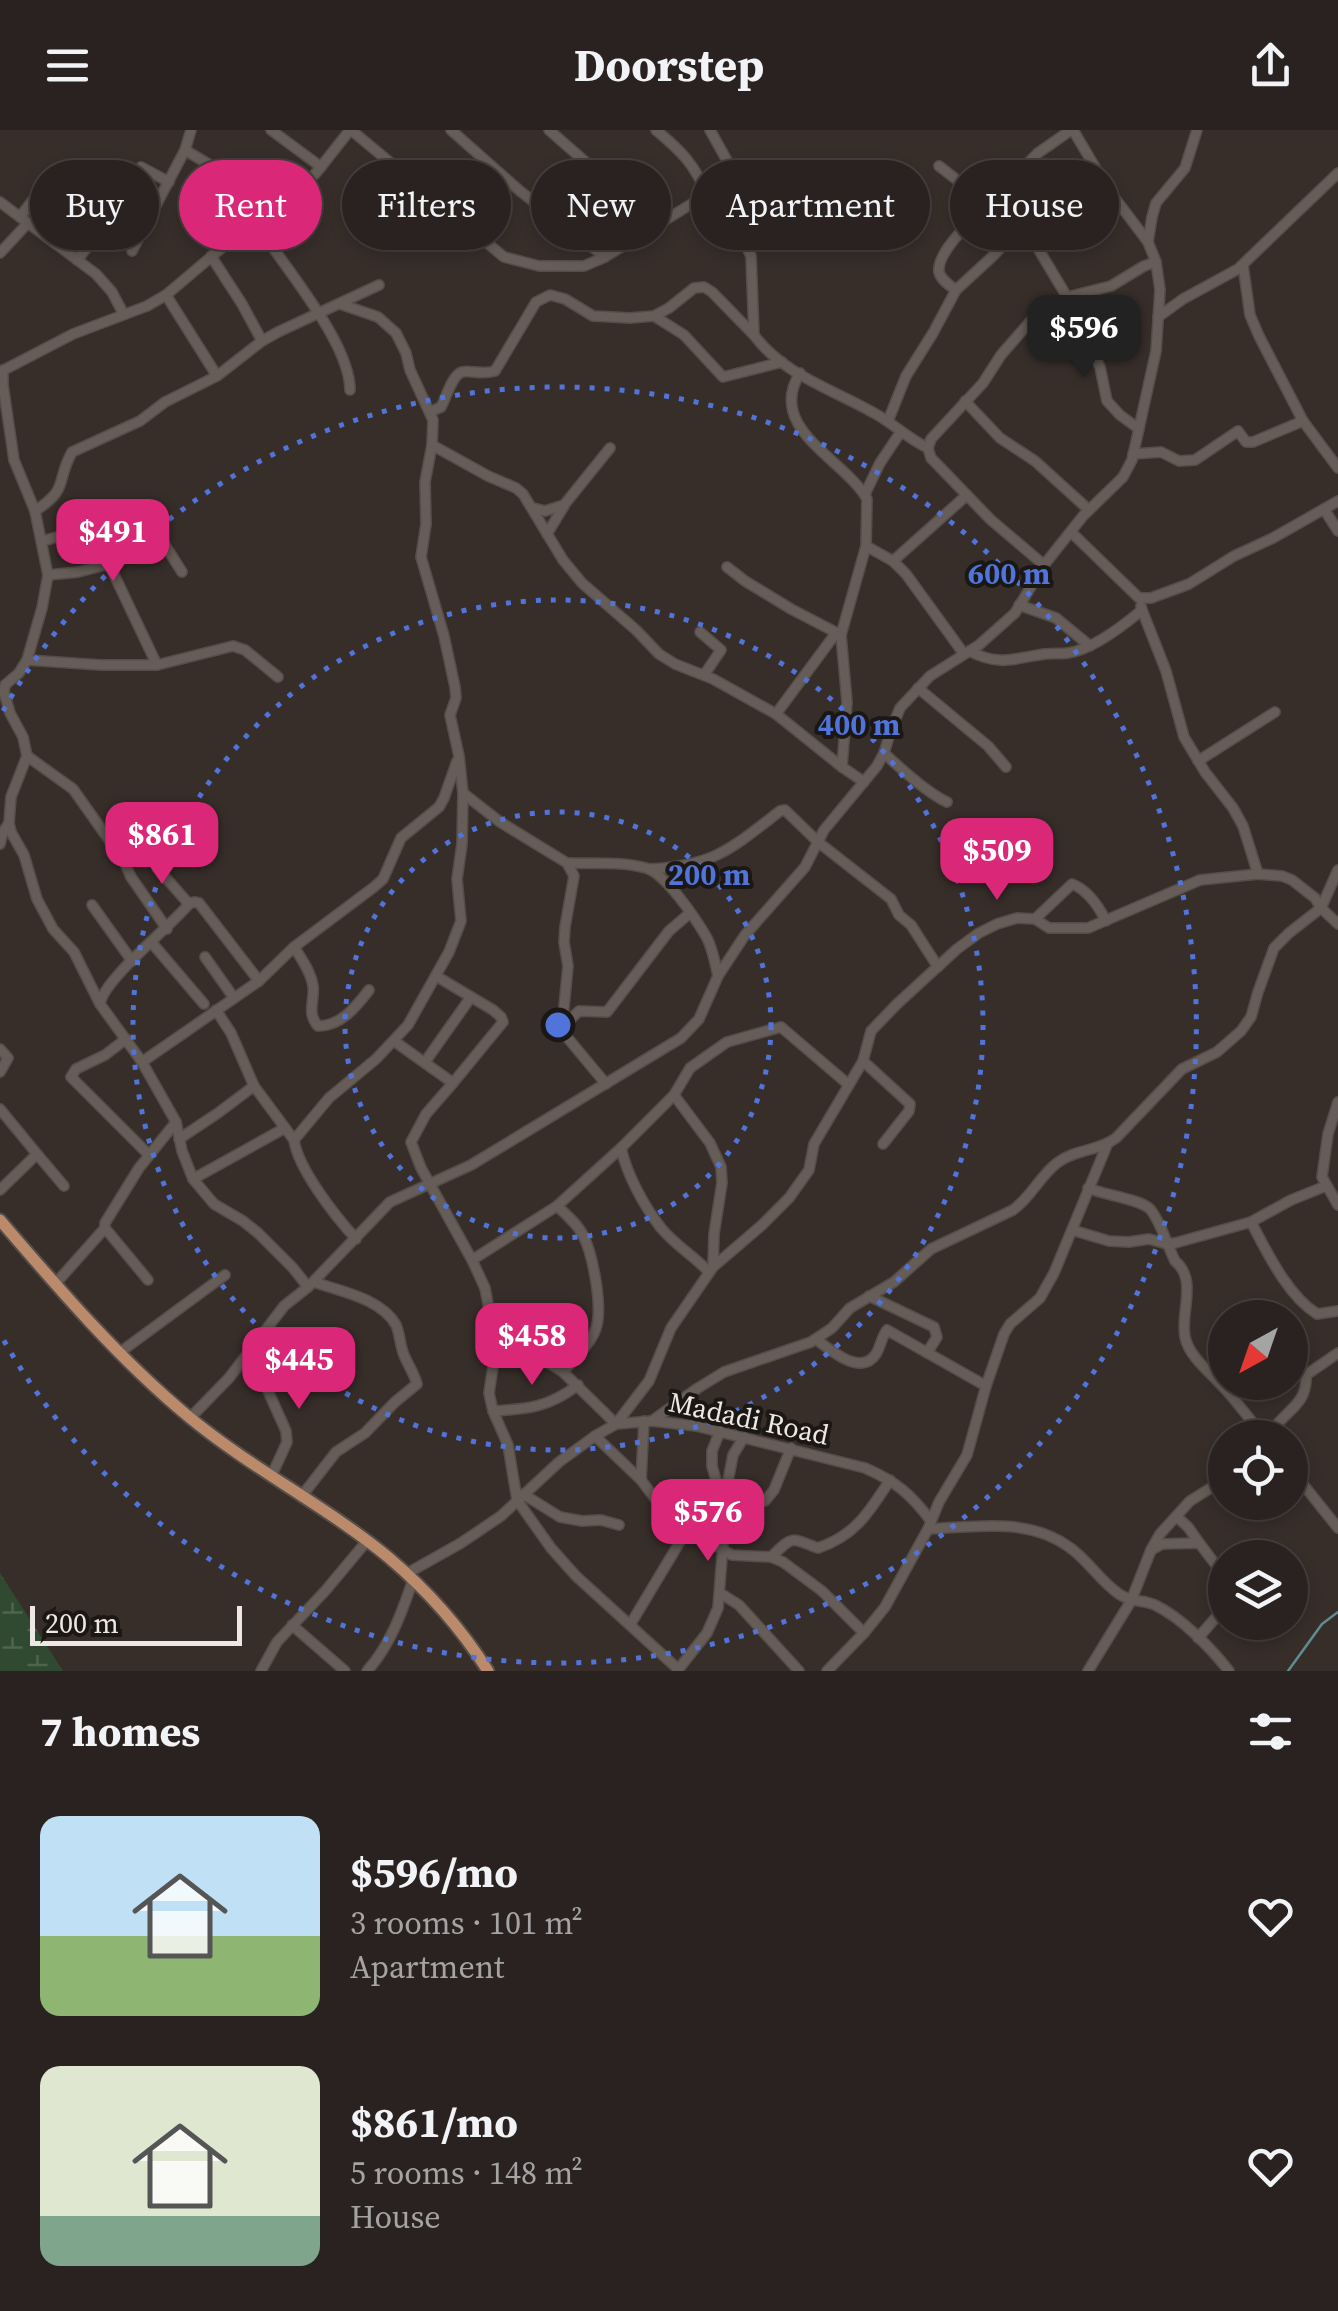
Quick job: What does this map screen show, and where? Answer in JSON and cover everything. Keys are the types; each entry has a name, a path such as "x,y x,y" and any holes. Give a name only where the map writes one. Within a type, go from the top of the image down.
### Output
{"main road":[{"path":"0,1220 119,1353 190,1418 410,1577 466,1637 488,1671"}],"street":[{"path":"132,251 192,130"},
{"path":"270,130 311,160"},
{"path":"322,166 350,130 504,256 539,266 567,267 584,266 617,250"},
{"path":"450,130 520,192 605,257"},
{"path":"548,130 583,160"},
{"path":"656,130 691,163"},
{"path":"710,130 727,160"},
{"path":"190,1418 229,1378 284,1306 311,1284 390,1202 470,1164 682,1038 699,1019 718,976 745,935 805,866 824,830 884,754 900,708 930,676 1014,613 1044,564 1089,510 1118,484 1133,454 1156,351 1160,297 1156,262 1148,242 1108,189 1072,130 1031,160"},
{"path":"1148,242 1156,202 1185,168 1197,130"},
{"path":"185,150 202,160"},
{"path":"940,166 950,174"},
{"path":"77,260 141,167 169,182"},
{"path":"1158,317 1242,265 1338,173"},
{"path":"0,202 96,274 112,292 123,314"},
{"path":"0,253 30,209"},
{"path":"950,247 942,258 940,276 956,290"},
{"path":"219,250 147,306 72,334 2,371 14,460 35,511 48,575 27,660 4,692 27,756 11,797 9,823 42,909 53,929 74,952 100,1004 142,1062 176,1122 182,1151 194,1179 214,1204 258,1233 311,1284 354,1294 372,1303 396,1325 416,1384 365,1433 336,1452 301,1497"},
{"path":"274,250 319,312 346,362 350,390"},
{"path":"748,250 754,335"},
{"path":"888,422 906,376 956,290 998,250"},
{"path":"1039,250 1067,297 1100,368 1106,400 1139,429"},
{"path":"211,256 262,341"},
{"path":"1044,564 967,495 931,458 928,448 1034,316 1067,297 1111,286 1156,262"},
{"path":"1242,265 1250,314 1303,421 1338,468"},
{"path":"35,511 56,495 72,452 140,421 165,402 217,376 262,341 379,284"},
{"path":"430,412 441,407 457,374 463,371 483,375 495,371 536,302 550,295 566,299 593,316 630,318 654,316 694,288 704,287 770,354 928,448"},
{"path":"166,294 217,376"},
{"path":"1160,297 1183,298"},
{"path":"294,1140 329,1098 408,1025 449,952 461,921 458,879 462,793 459,756 450,722 455,688 421,556 433,420 396,332 378,317 340,304"},
{"path":"654,316 684,335 723,377 782,362"},
{"path":"776,714 838,634 866,546 868,499 800,428 791,399 800,374"},
{"path":"965,401 1000,438 1035,462 1089,510"},
{"path":"1133,454 1161,452 1179,461 1195,460 1235,432 1246,442 1252,442 1303,421"},
{"path":"865,494 900,432"},
{"path":"432,445 516,488 582,583 659,654 776,714 864,782"},
{"path":"547,534 564,505 610,448"},
{"path":"892,561 967,495"},
{"path":"1140,598 1188,584 1338,502"},
{"path":"533,508 546,511 564,505"},
{"path":"1324,509 1338,531"},
{"path":"42,541 150,514 163,531 163,542 182,572"},
{"path":"130,518 136,549"},
{"path":"1071,532 1140,598 1184,737 1234,808 1258,874"},
{"path":"48,575 110,564 136,549 163,542"},
{"path":"866,546 906,574 966,652 977,655 1004,661 1070,653 1090,646 1142,610"},
{"path":"110,564 157,665"},
{"path":"727,567 838,634"},
{"path":"1019,605 1056,618 1090,646"},
{"path":"700,632 721,650 704,675"},
{"path":"838,634 847,702 842,767"},
{"path":"27,660 157,665 233,646 245,650 278,677"},
{"path":"918,688 988,746 1006,767"},
{"path":"1198,761 1275,712"},
{"path":"884,754 933,796 947,802"},
{"path":"27,756 73,789 167,928"},
{"path":"142,1062 260,981 294,946 383,879 402,838 439,807 459,756"},
{"path":"462,793 500,822 567,863 650,869 694,864 715,857 785,810 818,842 891,899 938,967"},
{"path":"0,844 9,823"},
{"path":"567,863 574,876 565,927 568,966 562,1027 606,1084"},
{"path":"157,868 189,904"},
{"path":"650,869 662,878 707,938 718,976"},
{"path":"641,1480 648,1421 724,1372 816,1339 850,1308 894,1282 931,1250 1014,1210 1055,1164 1069,1155 1107,1145 1182,1069 1217,1052 1242,1031 1252,1017 1274,948 1321,908 1338,870"},
{"path":"492,1320 564,1372 616,1424 648,1381 671,1328 711,1269 789,1198 809,1170 814,1144 863,1060 871,1031 957,949 988,928 1017,918 1035,919 1050,928 1088,928 1200,880 1258,874 1292,880 1338,924"},
{"path":"1035,919 1076,884 1096,903 1106,921"},
{"path":"100,1004 112,979 194,902 199,903 260,981"},
{"path":"92,905 132,961"},
{"path":"562,1027 578,1011 607,1012 669,931 690,913"},
{"path":"152,943 204,1004"},
{"path":"294,946 311,978 310,1012 318,1026 340,1020 369,990"},
{"path":"205,957 234,998"},
{"path":"436,976 493,1010 503,1022 426,1114 411,1142 484,1288 496,1347 488,1386 508,1444 520,1497 551,1548 576,1576 678,1670 707,1633 718,1608 721,1562 727,1553 721,1497 712,1466 712,1452 720,1431"},
{"path":"425,1062 471,997"},
{"path":"216,1010 254,1086 294,1140 325,1204 356,1238"},
{"path":"472,1260 557,1206 674,1095 690,1068 728,1042 780,1027 849,1084"},
{"path":"126,1040 76,1069 71,1077 148,1156"},
{"path":"394,1041 453,1083"},
{"path":"0,1049 8,1058 0,1072"},
{"path":"863,1060 910,1104 909,1112 883,1144"},
{"path":"180,1138 254,1086"},
{"path":"674,1095 710,1143 721,1167 711,1269"},
{"path":"1338,1102 1322,1177 1338,1205"},
{"path":"0,1108 64,1186"},
{"path":"56,1283 105,1228 148,1156 176,1122"},
{"path":"194,1179 285,1128"},
{"path":"827,1671 864,1634 884,1607 967,1455 1004,1334 1040,1298 1107,1145"},
{"path":"621,1148 643,1200 661,1228 711,1269"},
{"path":"0,1190 37,1154"},
{"path":"1072,1230 1109,1241 1148,1240 1167,1244 1251,1222 1291,1200 1331,1187"},
{"path":"1088,1188 1139,1202 1151,1211 1187,1281 1184,1335 1188,1346 1252,1420"},
{"path":"557,1206 573,1221 588,1246 596,1284 598,1324 564,1372"},
{"path":"1251,1222 1278,1271 1308,1308 1316,1314 1338,1310"},
{"path":"105,1228 148,1280"},
{"path":"119,1353 225,1275"},
{"path":"869,1296 934,1327 936,1338 927,1354"},
{"path":"816,1339 834,1353 854,1362 867,1362 876,1354 887,1330 986,1386"},
{"path":"250,1351 286,1431 286,1442 271,1478"},
{"path":"1280,1420 1299,1403 1306,1375 1338,1354"},
{"path":"494,1411 546,1405 578,1385"},
{"name":"Madadi Road","path":"410,1577 501,1516 594,1436 616,1424 648,1421 696,1426 865,1468 913,1497 929,1525"},
{"path":"594,1436 641,1480 666,1514 687,1530 727,1553 771,1557 804,1576 864,1634"},
{"path":"721,1497 733,1454 744,1437"},
{"path":"721,1497 764,1501 774,1490 791,1448"},
{"path":"771,1557 789,1540 818,1548 849,1534 890,1480"},
{"path":"1088,1671 1132,1601 1160,1534 1190,1501 1208,1490"},
{"path":"1308,1490 1338,1528"},
{"path":"520,1497 560,1517 619,1525"},
{"path":"1177,1517 1208,1555"},
{"path":"929,1525 993,1524 1056,1539 1072,1548 1107,1585 1132,1601 1154,1605 1198,1638 1230,1671"},
{"path":"630,1625 687,1530"},
{"path":"262,1671 276,1642 366,1542"},
{"path":"1151,1550 1162,1544 1200,1544"},
{"path":"367,1671 384,1648 402,1611 410,1577"},
{"path":"720,1593 739,1605 799,1671"},
{"path":"292,1625 345,1671"},
{"path":"1198,1638 1208,1627"}],"green space":[{"path":"0,1573 63,1671 0,1671"}],"waterway":[{"path":"1288,1671 1322,1624 1338,1612"}]}
